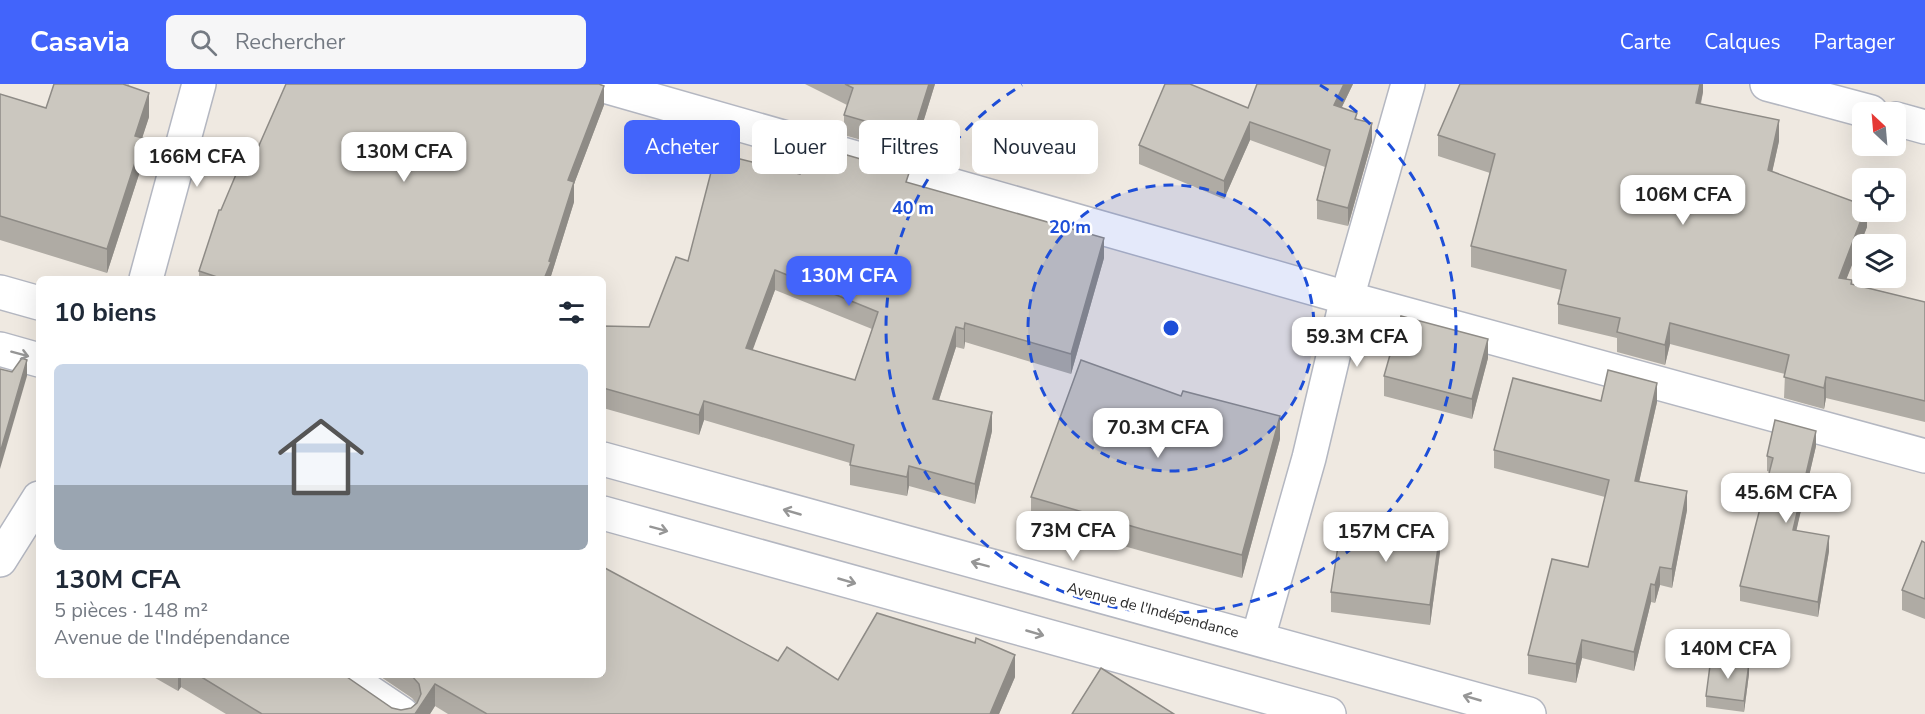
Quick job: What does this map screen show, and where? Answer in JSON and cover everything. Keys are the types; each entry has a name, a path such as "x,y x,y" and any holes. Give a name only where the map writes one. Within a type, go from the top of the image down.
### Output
{"street":[{"path":"147,276 199,84"},
{"path":"597,84 1347,298 1925,456"},
{"path":"1258,638 1309,458 1347,298 1408,84"},
{"path":"1767,84 1852,107"},
{"path":"1906,122 1925,128"},
{"path":"0,292 36,302"},
{"path":"0,349 36,359"},
{"name":"Avenue de l'Indépendance","path":"606,460 1529,714"},
{"path":"0,560 36,503"},
{"path":"606,514 1246,704 1329,714"},
{"path":"348,678 402,714"}],"building":[{"path":"54,84 123,84 149,93 135,136 143,138 107,249 0,216 0,94 46,108"},
{"path":"286,84 599,84 604,86 568,180 574,182 545,276 214,276 199,271 219,210 221,210 248,146 257,150"},
{"path":"845,84 929,84 918,120 861,120 844,115 853,88"},
{"path":"1165,84 1190,84 1248,108 1257,84 1344,84 1334,105 1357,113 1355,119 1372,123 1348,208 1317,200 1330,150 1250,122 1224,181 1139,145"},
{"path":"1460,84 1700,84 1696,103 1779,120 1768,170 1852,201 1852,222 1860,222 1856,234 1852,234 1852,244 1839,278 1852,280 1852,288 1867,288 1925,302 1925,401 1826,377 1824,388 1784,377 1789,355 1670,323 1665,345 1617,332 1620,318 1558,304 1566,270 1471,246 1495,154 1438,135"},
{"path":"847,155 859,159 859,174 909,174 906,182 1104,238 1071,354 965,323 964,329 956,327 933,399 992,412 975,484 909,466 907,477 850,465 854,445 704,401 699,415 606,389 606,326 649,327 676,257 688,261 711,174 740,174 740,159 752,162 752,174 847,174","holes":["775,270 878,312 855,380 746,348"]},
{"path":"1401,316 1488,339 1472,399 1384,376"},
{"path":"22,358 27,360 0,453 0,369 12,372"},
{"path":"1081,360 1181,396 1183,391 1280,416 1242,555 1031,497"},
{"path":"1608,370 1657,383 1635,481 1687,491 1672,569 1660,567 1655,585 1651,584 1634,652 1582,640 1576,664 1528,655 1552,559 1588,567 1609,480 1494,450 1513,378 1601,401"},
{"path":"1775,420 1816,431 1793,530 1829,536 1818,602 1740,586 1773,458 1767,456"},
{"path":"1342,520 1440,533 1430,605 1331,592"},
{"path":"1922,541 1925,543 1925,599 1902,590"},
{"path":"606,569 778,661 787,647 838,680 877,613 975,643 976,638 1015,655 990,714 487,714 435,684 415,714 262,714 203,678 348,678 392,708 401,710 411,708 417,703 421,694 419,684 414,678 606,678"},
{"path":"1711,658 1749,663 1744,701 1706,696"},
{"path":"1101,668 1174,714 1072,714"}]}
